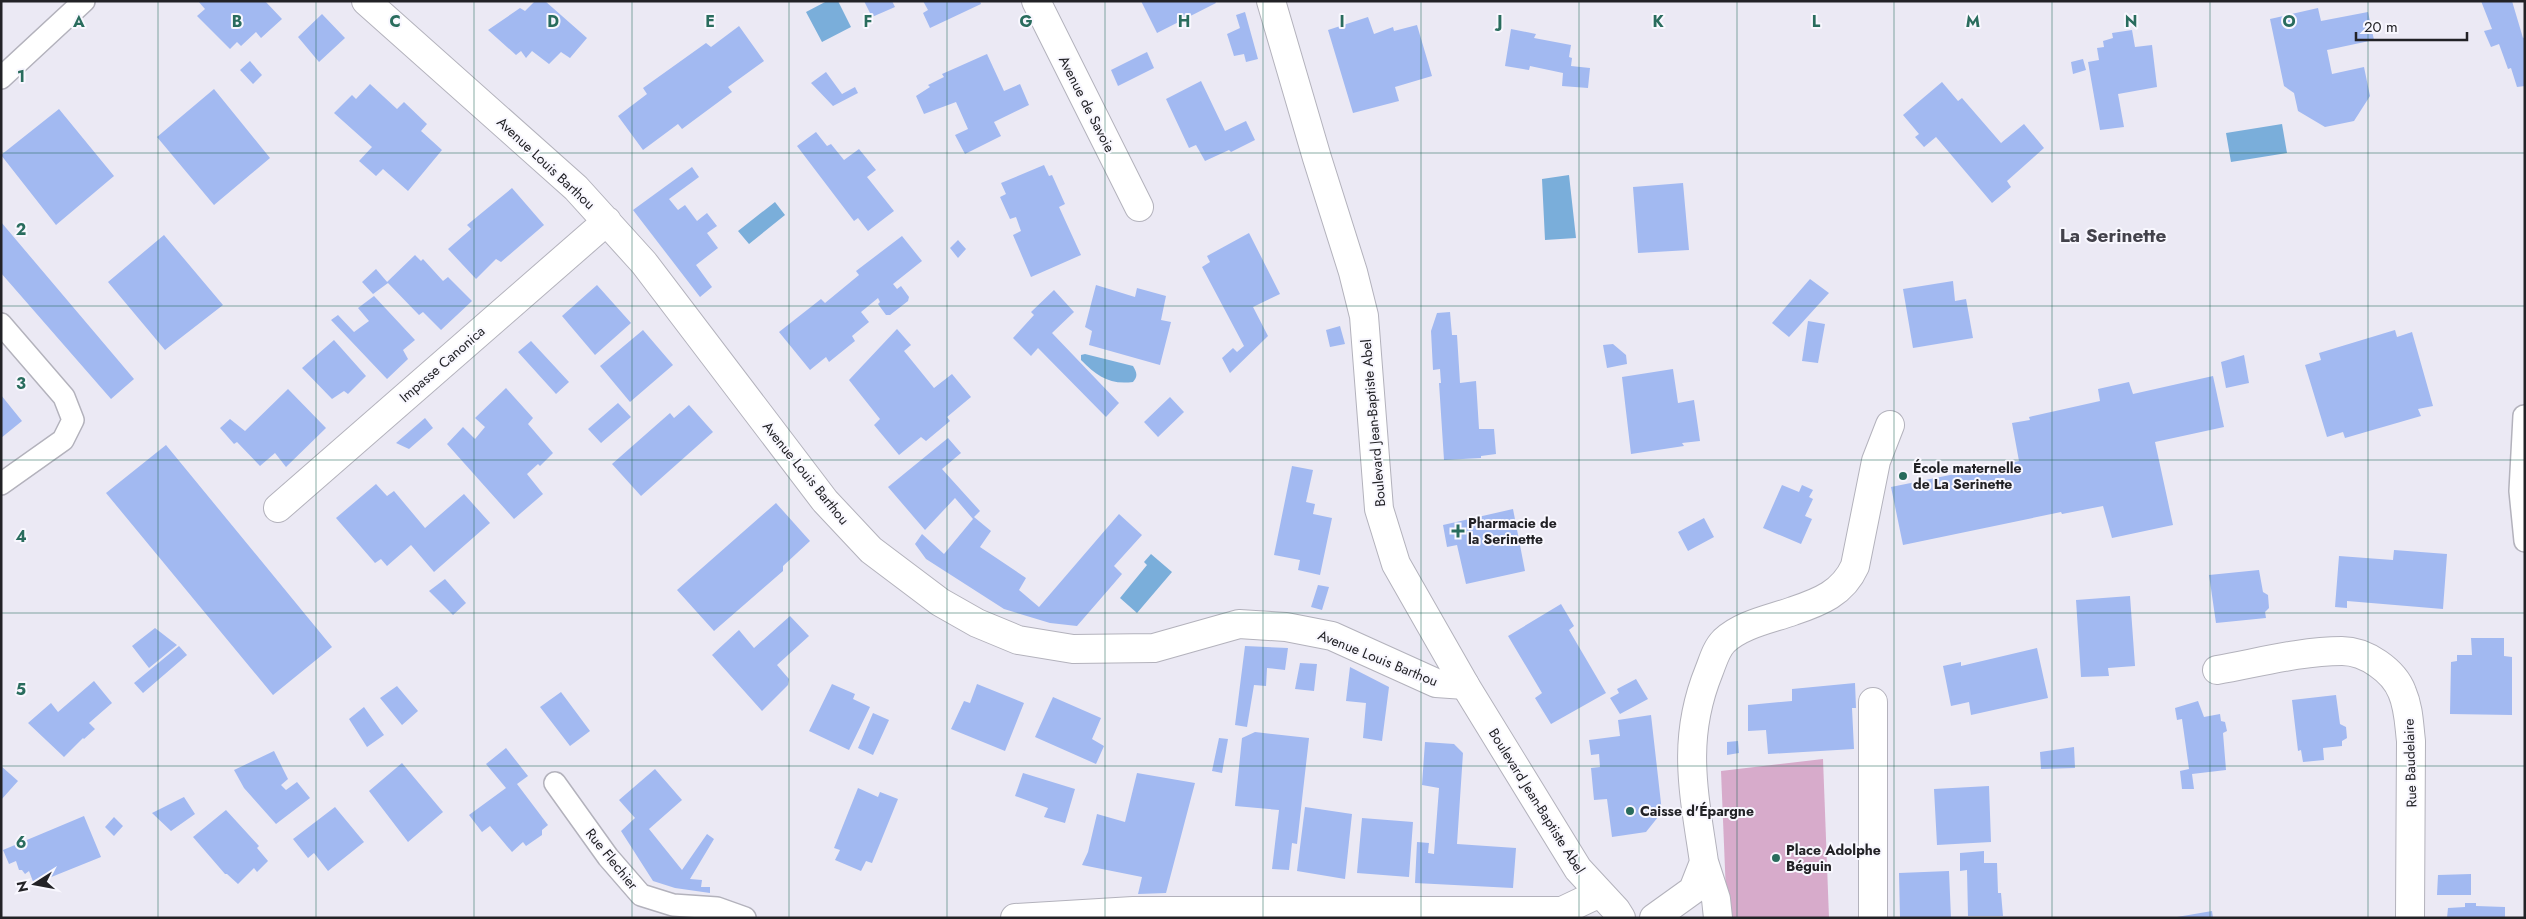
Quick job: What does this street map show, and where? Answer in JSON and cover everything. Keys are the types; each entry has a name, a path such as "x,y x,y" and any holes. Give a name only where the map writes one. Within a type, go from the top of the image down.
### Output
{"street":[{"name":"Avenue Louis Barthou","path":"366,1 576,188 644,263 825,501 871,550 940,602 977,623 1018,640 1093,650 1154,648 1239,624 1286,627 1332,636 1436,683 1465,685"},
{"name":"Avenue de Savoie","path":"1036,1 1139,207"},
{"name":"Boulevard Jean-Baptiste Abel","path":"1271,1 1353,272 1364,316 1378,509 1396,564 1465,685 1578,869 1620,909"},
{"name":"Impasse Canonica","path":"278,508 606,221"},
{"path":"1718,918 1716,899 1704,862 1691,768 1691,750 1696,712 1704,682 1723,642 1732,635 1830,596 1846,581 1855,566 1876,461 1890,425"},
{"name":"Rue Baudelaire","path":"2217,670 2309,654 2343,651 2371,660 2385,669 2396,680 2403,693 2411,741 2410,918"},
{"path":"1873,702 1874,918"},
{"path":"1654,918 1693,890 1704,862"},
{"path":"1014,918 1132,914 1560,914 1620,909"}],"lane":[{"path":"1,78 77,4"},
{"path":"1,324 64,397 73,420 63,440 1,484"},
{"path":"2524,416 2520,491 2525,541"},
{"name":"Rue Flechier","path":"555,783 608,857 641,895 674,905 717,908 745,918"}],"shaded area":[{"name":"Place Adolphe Béguin","path":"1823,759 1829,918 1727,918 1721,771"}],"water":[{"path":"827,1 838,1 851,27 822,42 806,12"},
{"path":"2282,124 2287,153 2231,162 2226,133"},
{"path":"1569,175 1576,238 1545,240 1542,179"},
{"path":"775,202 785,215 749,244 738,231"},
{"path":"1085,354 1133,366 1136,378 1133,382 1125,383 1110,381 1092,371 1081,360 1081,355"},
{"path":"1151,554 1172,572 1137,613 1120,598 1147,565 1144,562"}],"building":[{"path":"198,1 265,1 282,19 261,38 256,32 241,46 237,42 230,49 197,16 205,9"},
{"path":"535,1 545,1 587,38 570,58 561,52 549,64 532,51 526,58 521,51 516,55 488,30 520,8 525,11"},
{"path":"864,1 892,1 895,7 872,17"},
{"path":"923,1 980,1 981,4 930,28 923,13 928,10"},
{"path":"1141,1 1215,1 1216,3 1157,33"},
{"path":"2481,1 2512,1 2523,38 2525,37 2525,86 2517,87 2511,68 2508,69 2499,44 2491,47 2484,31 2492,29"},
{"path":"2318,8 2321,21 2368,12 2374,40 2327,50 2332,74 2364,67 2370,96 2354,121 2325,127 2298,111 2294,93 2284,86 2270,19"},
{"path":"1245,12 1258,59 1246,62 1244,54 1234,56 1227,34 1240,28 1236,15"},
{"path":"322,14 345,38 319,62 298,37"},
{"path":"1368,17 1374,34 1393,27 1394,31 1417,25 1432,76 1395,87 1399,101 1353,113 1328,30"},
{"path":"739,26 764,61 728,87 732,92 682,129 678,124 643,150 618,116 647,94 643,88 706,43 711,47"},
{"path":"1511,29 1536,34 1534,38 1571,45 1569,57 1572,58 1571,66 1590,68 1588,88 1562,86 1563,73 1530,66 1529,70 1505,66"},
{"path":"2132,30 2135,47 2152,45 2157,87 2118,94 2124,127 2100,130 2088,62 2099,60 2097,48 2104,47 2103,41 2113,38 2112,33"},
{"path":"1147,52 1154,68 1118,86 1111,70"},
{"path":"987,54 1004,91 1020,84 1029,105 994,122 1001,136 965,154 955,135 968,129 956,102 924,114 916,96 930,87 928,85 944,77 942,74"},
{"path":"2083,59 2086,70 2073,74 2071,62"},
{"path":"250,61 262,75 253,84 240,70"},
{"path":"826,72 842,94 855,87 858,93 833,106 811,83"},
{"path":"1201,81 1225,131 1246,121 1255,140 1231,152 1229,150 1205,161 1196,145 1189,148 1166,99"},
{"path":"1942,82 1958,101 1962,98 2001,143 2024,124 2044,148 2007,181 2011,187 1992,203 1936,137 1924,147 1915,137 1919,134 1903,115"},
{"path":"370,84 397,109 404,102 427,124 421,131 442,150 408,191 383,169 376,176 359,161 372,147 334,113 352,95 356,99"},
{"path":"214,89 270,158 214,205 157,137"},
{"path":"59,109 114,176 56,225 1,155"},
{"path":"816,132 827,146 831,144 844,160 859,149 876,170 867,177 894,211 868,231 858,218 854,221 797,146"},
{"path":"1044,165 1049,176 1052,175 1065,204 1059,207 1081,255 1031,277 1013,235 1021,231 1016,217 1010,219 1000,197 1006,194 1001,183"},
{"path":"692,167 699,177 669,199 678,210 685,205 697,221 707,213 717,226 707,233 718,248 696,265 712,287 700,297 633,210"},
{"path":"1683,183 1689,250 1638,253 1633,187"},
{"path":"512,188 544,225 501,262 496,259 476,279 448,249 471,229 467,225"},
{"path":"1,222 134,379 111,399 1,273"},
{"path":"1249,233 1280,294 1253,307 1268,336 1230,373 1222,358 1233,348 1237,352 1244,346 1202,267 1210,262 1207,256"},
{"path":"164,235 223,305 165,350 108,282"},
{"path":"902,236 922,261 893,284 897,289 901,286 909,297 908,301 890,315 886,315 878,304 880,302 878,298 861,312 869,322 852,336 855,341 829,362 826,357 810,370 779,332 821,299 825,303 859,275 856,271"},
{"path":"958,240 966,249 958,258 950,248"},
{"path":"415,255 421,261 423,259 443,281 448,277 472,301 441,330 423,312 419,315 387,282"},
{"path":"376,269 388,283 373,294 362,282"},
{"path":"1810,279 1829,293 1789,337 1772,323"},
{"path":"1953,281 1955,301 1966,299 1973,338 1913,348 1903,289"},
{"path":"597,285 631,323 595,355 562,316"},
{"path":"1096,285 1135,297 1137,288 1166,296 1161,320 1171,322 1160,365 1089,345 1092,331 1085,327"},
{"path":"1054,290 1074,312 1052,333 1119,403 1106,417 1038,348 1031,356 1013,338 1034,315 1031,312"},
{"path":"374,296 415,340 403,350 408,359 387,379 331,320 338,315 354,332 369,321 358,308"},
{"path":"1450,312 1452,335 1457,335 1460,383 1476,381 1479,429 1494,429 1496,454 1481,456 1481,458 1444,460 1439,383 1441,383 1440,369 1433,370 1431,331 1437,313"},
{"path":"1808,321 1825,324 1818,363 1802,361"},
{"path":"1340,326 1345,344 1330,347 1326,330"},
{"path":"897,329 911,345 904,351 934,388 952,374 971,397 947,417 950,421 926,441 921,437 899,455 874,425 880,419 849,380"},
{"path":"643,330 673,365 630,402 600,366"},
{"path":"2395,330 2397,337 2412,332 2433,406 2418,409 2421,416 2345,438 2343,432 2327,437 2305,365 2321,360 2319,353"},
{"path":"334,340 366,376 348,394 344,391 332,399 302,368"},
{"path":"531,341 569,382 556,394 518,352"},
{"path":"1613,344 1626,355 1627,364 1607,368 1603,345"},
{"path":"2244,355 2249,383 2226,388 2221,362"},
{"path":"1673,369 1678,403 1694,400 1700,441 1682,443 1684,446 1631,454 1622,377"},
{"path":"2213,376 2224,427 2155,442 2173,525 2112,538 2103,506 2062,514 2061,512 1903,545 1891,487 2019,461 2012,423 2030,420 2029,417 2100,401 2098,389 2129,382 2133,394"},
{"path":"506,388 533,418 528,424 553,453 540,466 538,464 527,474 543,494 514,519 447,444 463,427 475,439 485,427 475,418"},
{"path":"288,389 326,428 286,467 275,453 260,466 237,442 234,444 220,428 230,419 245,431"},
{"path":"1,395 22,421 1,438"},
{"path":"1170,397 1184,412 1158,437 1144,422"},
{"path":"618,403 631,417 601,443 588,429"},
{"path":"689,405 713,432 641,496 612,464 670,413 674,418"},
{"path":"425,418 433,428 409,449 396,443"},
{"path":"948,438 961,453 942,469 980,511 974,517 991,531 980,547 1026,578 1019,590 1039,607 1119,514 1142,535 1114,566 1122,574 1077,626 1050,623 1004,609 926,559 915,544 922,534 944,554 973,519 955,498 925,530 888,487"},
{"path":"166,445 332,647 273,695 106,493"},
{"path":"1292,466 1313,470 1306,502 1315,504 1313,514 1332,518 1320,575 1298,570 1300,560 1274,555"},
{"path":"376,484 387,496 394,491 425,528 464,494 490,523 434,572 411,545 387,566 381,559 375,563 336,518"},
{"path":"1782,485 1799,492 1802,485 1813,490 1809,497 1813,499 1805,516 1812,519 1801,544 1763,528"},
{"path":"776,503 810,541 783,566 783,571 714,631 677,590"},
{"path":"1513,509 1525,571 1466,584 1457,545 1447,547 1443,525"},
{"path":"1704,518 1714,537 1688,551 1678,532"},
{"path":"2394,550 2447,554 2443,609 2347,601 2347,608 2335,607 2339,556 2393,560"},
{"path":"2259,570 2263,592 2268,595 2269,608 2265,612 2266,618 2216,623 2209,575"},
{"path":"445,579 466,603 453,615 429,591"},
{"path":"1318,585 1329,587 1322,610 1311,607"},
{"path":"2130,596 2135,666 2108,668 2109,676 2081,677 2076,600"},
{"path":"1561,604 1574,626 1569,630 1606,693 1551,724 1535,698 1542,693 1508,636"},
{"path":"790,616 809,636 777,665 789,679 788,685 762,711 712,655 739,630 754,648"},
{"path":"155,628 177,645 149,668 132,646"},
{"path":"2471,638 2504,638 2504,656 2512,657 2512,715 2450,714 2451,662 2457,661 2457,655 2472,655"},
{"path":"179,646 187,655 143,693 134,683"},
{"path":"1245,646 1288,648 1285,670 1267,668 1266,686 1254,685 1247,727 1235,725"},
{"path":"2037,648 2048,698 1971,715 1969,702 1951,706 1943,666 1961,662 1961,666"},
{"path":"1300,663 1317,664 1314,691 1295,689"},
{"path":"1350,667 1389,687 1382,741 1363,738 1366,703 1346,701"},
{"path":"1636,679 1648,699 1620,714 1610,698 1619,693 1617,689"},
{"path":"94,681 112,703 89,723 95,729 64,757 28,723 51,703 58,712"},
{"path":"1855,683 1856,708 1852,708 1854,749 1768,754 1766,730 1748,731 1748,705 1792,701 1792,689"},
{"path":"832,684 855,694 853,699 870,707 849,750 809,731"},
{"path":"977,684 1024,703 1005,751 951,729 964,701 970,703"},
{"path":"397,686 418,711 402,725 380,698"},
{"path":"561,692 590,731 570,746 540,707"},
{"path":"2336,695 2340,724 2346,727 2347,738 2342,741 2342,746 2323,748 2324,760 2303,762 2301,750 2298,751 2292,700"},
{"path":"1053,697 1101,718 1092,739 1104,746 1096,764 1035,737"},
{"path":"2198,701 2204,717 2220,714 2221,721 2225,722 2227,731 2223,733 2226,770 2192,774 2194,789 2182,789 2180,771 2189,769 2182,719 2177,720 2175,708"},
{"path":"364,707 384,735 367,747 349,719"},
{"path":"873,713 889,720 873,755 858,748"},
{"path":"1651,715 1662,812 1646,832 1612,837 1607,799 1594,800 1591,768 1600,767 1599,754 1591,755 1589,740 1620,736 1618,720"},
{"path":"1255,732 1309,738 1297,844 1292,843 1289,870 1272,869 1279,810 1235,806 1242,738"},
{"path":"1219,738 1228,739 1222,773 1212,771"},
{"path":"1738,741 1739,753 1727,755 1727,742"},
{"path":"1425,742 1454,744 1463,753 1457,844 1516,848 1513,888 1415,883 1417,842 1429,843 1428,853 1434,854 1439,788 1422,785"},
{"path":"2074,747 2075,768 2041,769 2040,752"},
{"path":"506,748 528,776 517,784 548,825 542,830 542,835 526,846 523,842 512,852 490,826 482,832 469,815 506,788 486,764"},
{"path":"274,751 288,779 281,785 286,790 297,782 310,798 276,824 244,788 234,770"},
{"path":"402,763 443,812 408,842 369,791"},
{"path":"1,766 18,781 1,800"},
{"path":"655,769 682,800 649,829 682,870 707,834 714,839 690,879 702,880 701,887 710,887 710,893 675,888 653,881 621,831 635,818 619,800"},
{"path":"1023,773 1075,789 1065,823 1044,817 1048,808 1015,796"},
{"path":"1137,773 1195,783 1166,893 1138,894 1142,877 1082,865 1088,852 1097,814 1125,822"},
{"path":"1989,786 1991,842 1937,845 1934,789"},
{"path":"858,788 878,797 880,792 898,799 872,863 866,861 861,871 835,860 840,850 834,848"},
{"path":"184,797 195,814 171,831 152,813"},
{"path":"335,807 364,842 328,871 314,853 308,858 293,839"},
{"path":"1305,807 1352,814 1345,879 1297,871"},
{"path":"226,810 259,846 257,848 268,861 257,872 254,868 238,884 225,874 193,837"},
{"path":"84,816 101,857 34,884 29,871 25,874 22,870 19,870 16,861 9,864 3,850"},
{"path":"114,817 123,826 114,836 105,827"},
{"path":"1362,818 1413,822 1409,877 1357,873"},
{"path":"1984,851 1984,863 1997,863 1998,893 2001,893 2003,916 1968,916 1967,870 1960,871 1960,853"},
{"path":"1949,871 1951,918 1900,918 1899,873"},
{"path":"2471,874 2471,895 2437,895 2438,875"},
{"path":"2465,903 2476,903 2476,906 2505,907 2505,918 2447,918 2448,908 2465,907"},
{"path":"2212,911 2213,918 2177,918 2177,917"}],"place":[{"name":"École maternelle de La Serinette","path":"1903,476"},
{"name":"Pharmacie de la Serinette","path":"1458,531"},
{"name":"Caisse d'Épargne","path":"1630,811"},
{"name":"Place Adolphe Béguin","path":"1776,858"}],"district":[{"name":"La Serinette","path":"2113,235"}]}
